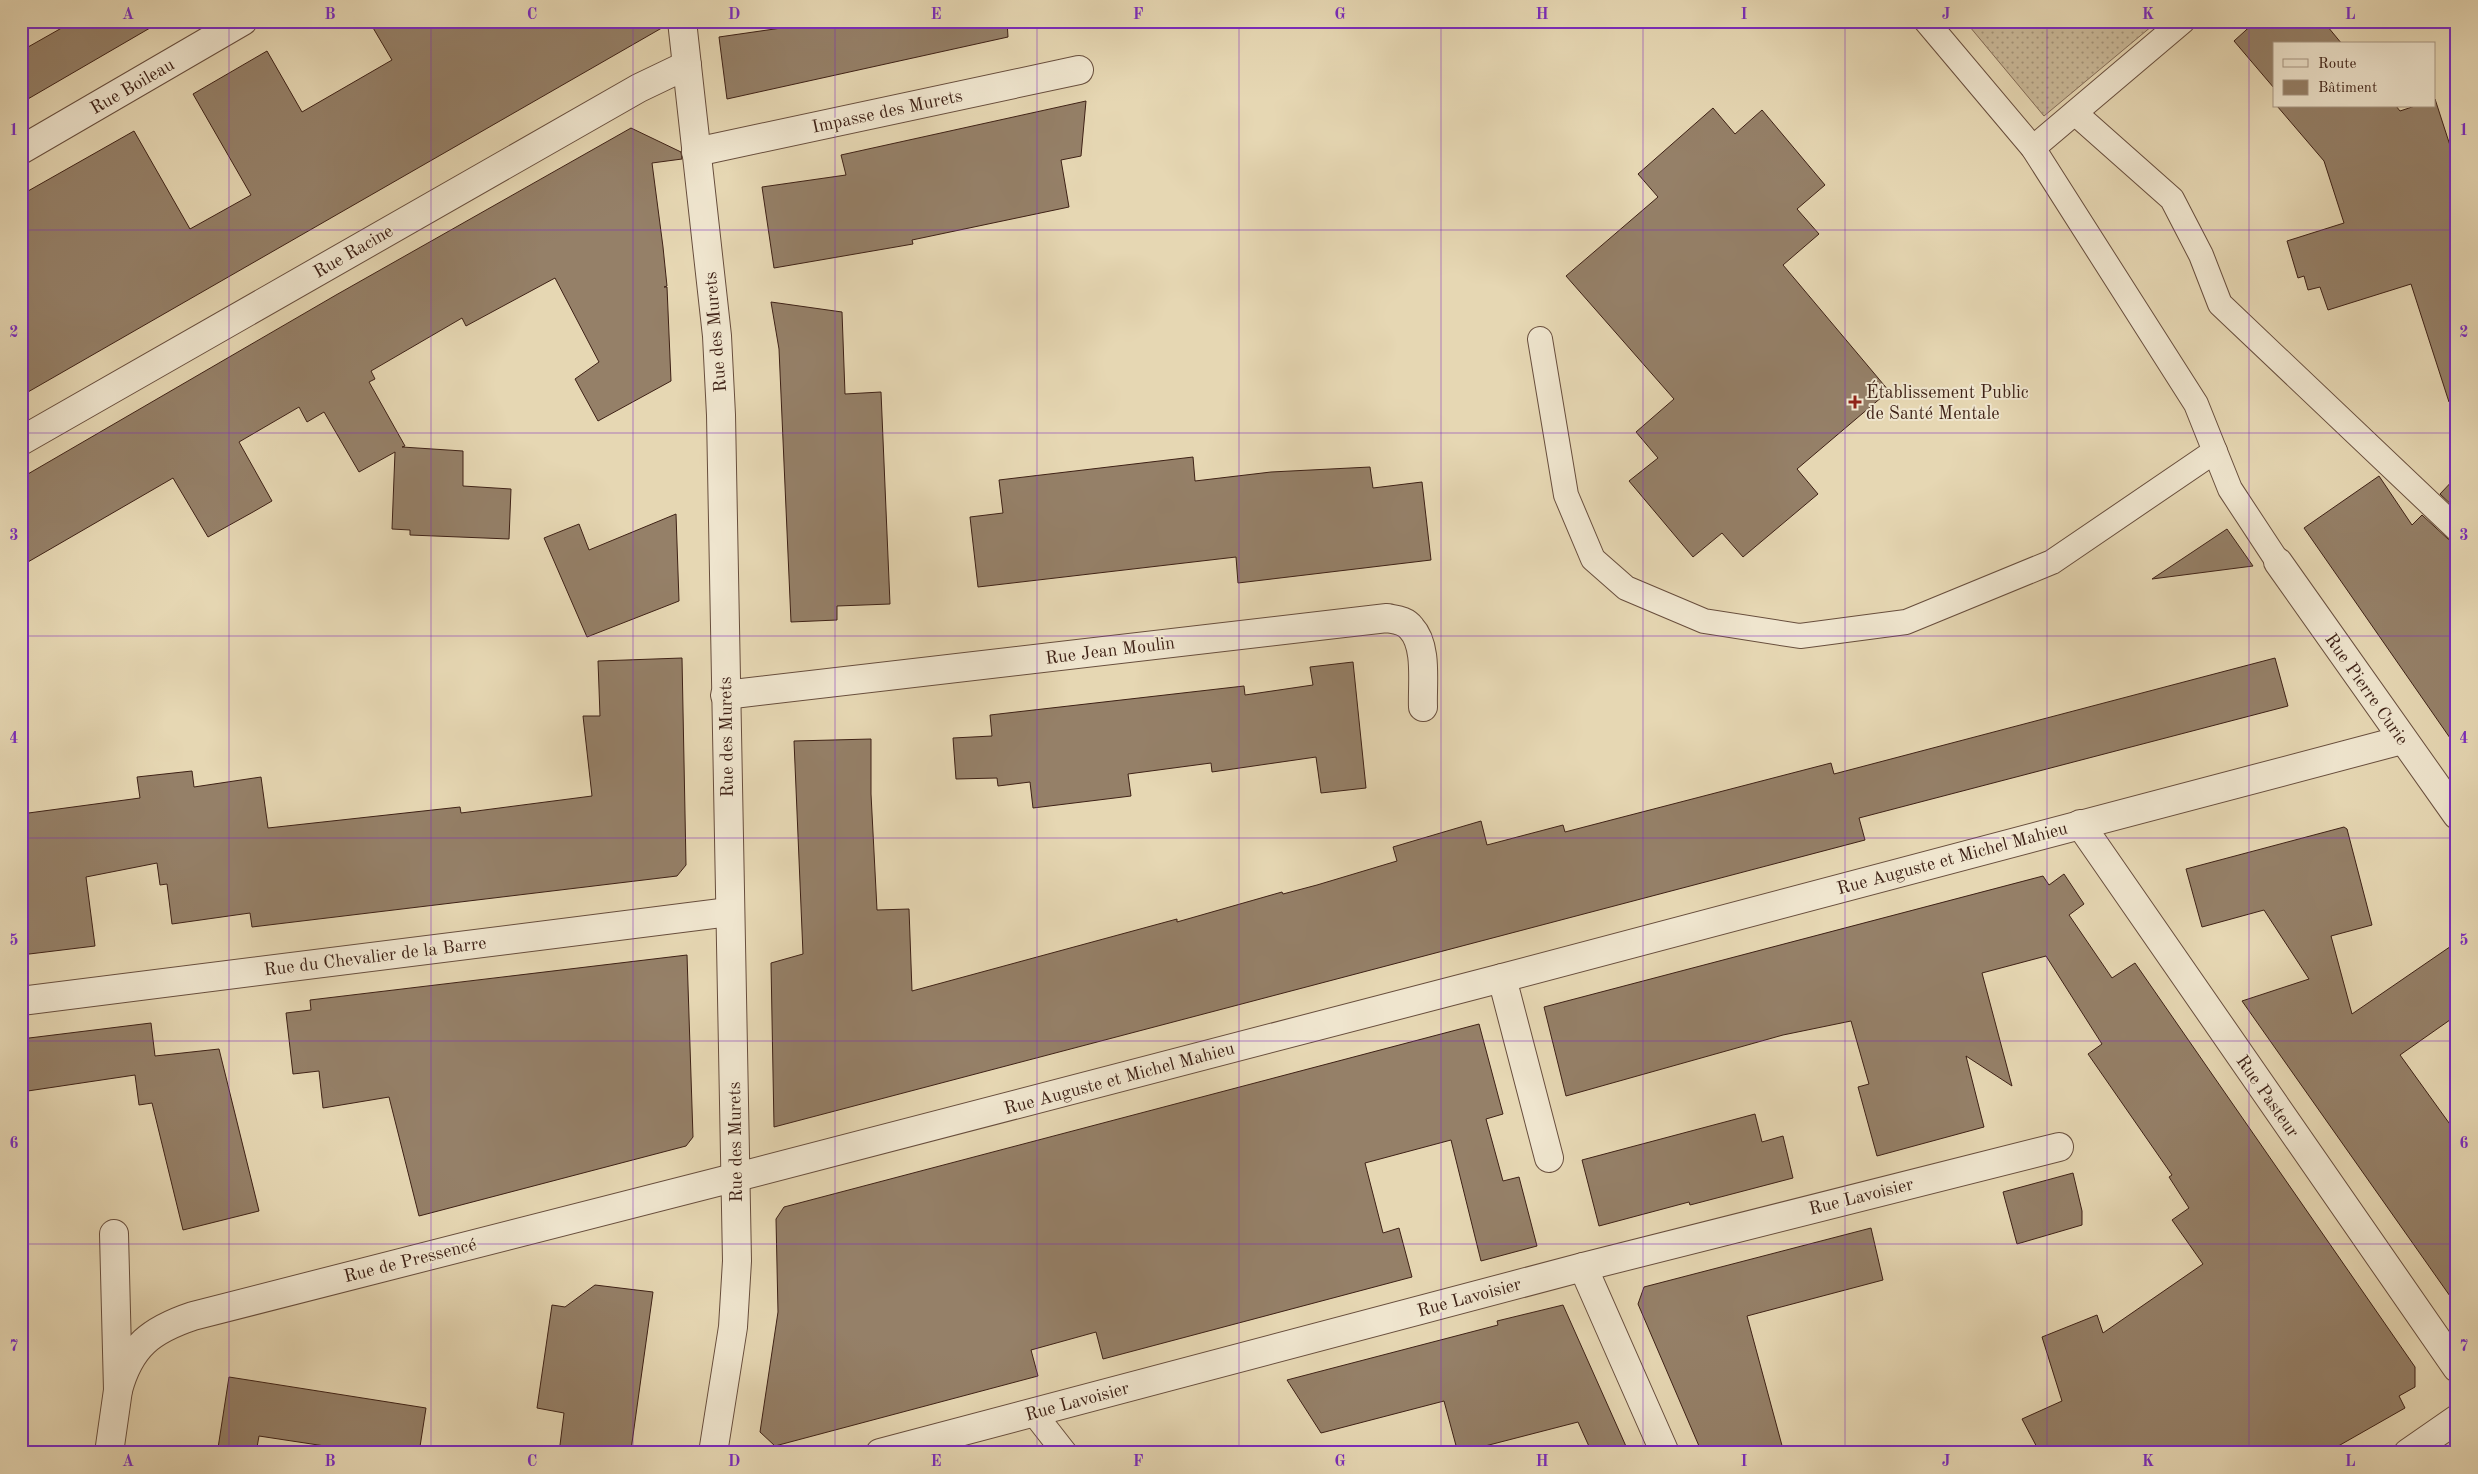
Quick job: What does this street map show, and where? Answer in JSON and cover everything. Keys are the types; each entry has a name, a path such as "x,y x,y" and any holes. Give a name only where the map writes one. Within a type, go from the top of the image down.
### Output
{"street":[{"name":"Rue Boileau","path":"21,150 243,21"},
{"name":"Rue des Murets","path":"682,21 720,374 729,912 737,1177 737,1261 734,1327 713,1453"},
{"name":"Rue Racine","path":"21,441 639,88 687,65"},
{"name":"Impasse des Murets","path":"696,152 1078,70"},
{"name":"Rue Pierre Curie","path":"2278,562 2457,816"},
{"name":"Rue Jean Moulin","path":"725,695 1387,618 1401,620 1411,627 1418,638 1421,655 1423,707"},
{"name":"Rue Auguste et Michel Mahieu","path":"737,1177 1502,978 2402,740"},
{"name":"Rue Pasteur","path":"2080,824 2457,1368"},
{"name":"Rue du Chevalier de la Barre","path":"21,1001 729,912"},
{"path":"1502,978 1549,1158"},
{"name":"Rue Lavoisier","path":"880,1453 1583,1267 2059,1147"},
{"name":"Rue de Pressencé","path":"118,1390 130,1357 143,1342 156,1330 193,1316 737,1177"},
{"path":"109,1453 118,1390 114,1234"},
{"path":"1583,1267 1664,1453"},
{"path":"2408,1453 2457,1418"}],"lane":[{"path":"1926,21 2034,148 2196,404 2230,489 2278,562"},
{"path":"2034,148 2183,21"},
{"path":"2075,113 2172,199 2201,254 2220,304 2457,529"},
{"path":"1540,339 1566,495 1593,559 1626,588 1704,621 1800,636 1906,622 2052,562 2215,451"},
{"path":"1033,1412 1065,1453"}],"shaded area":[{"path":"1965,21 2158,21 2044,116"}],"building":[{"path":"74,21 162,21 21,103 21,51"},
{"path":"369,21 667,21 667,25 21,396 21,195 134,131 190,229 251,195 193,94 267,51 302,112 392,60"},
{"path":"830,21 1007,21 1008,37 727,99 719,37"},
{"path":"2256,21 2323,21 2340,42 2273,42 2273,87 2234,41"},
{"path":"1086,101 1081,156 1061,160 1069,207 912,240 913,244 774,268 762,187 846,175 841,155"},
{"path":"2436,102 2457,167 2457,400 2449,402 2411,284 2328,310 2320,287 2308,290 2304,276 2298,278 2287,241 2344,223 2324,161 2279,108 2398,108 2400,111 2409,108 2436,108"},
{"path":"1713,108 1735,134 1762,110 1825,185 1797,209 1819,234 1783,265 1889,391 1797,469 1818,494 1743,557 1722,533 1693,557 1629,481 1658,458 1636,432 1674,399 1566,276 1658,197 1638,174"},
{"path":"631,128 681,152 682,159 652,163 667,286 664,287 667,287 671,381 598,421 575,379 599,362 555,278 466,326 462,318 371,371 375,379 369,382 405,446 402,447 463,451 463,486 511,489 509,539 410,535 410,530 392,529 395,452 359,472 324,412 307,422 299,407 239,442 272,501 253,512 208,537 173,478 21,566 21,478 336,295"},
{"path":"771,302 842,312 845,394 881,392 890,604 837,606 837,620 791,622 779,349"},
{"path":"1193,457 1195,481 1271,472 1370,467 1373,488 1422,482 1431,560 1238,583 1236,557 978,587 970,517 1003,513 999,480"},
{"path":"2379,476 2412,525 2422,515 2448,539 2457,542 2457,748 2304,528"},
{"path":"2457,476 2457,510 2440,494"},
{"path":"676,514 679,601 587,637 544,538 579,524 589,550"},
{"path":"2227,529 2253,566 2152,579"},
{"path":"682,658 686,865 677,876 252,927 250,913 172,924 167,884 160,885 157,863 86,877 95,946 21,955 21,814 140,798 137,777 192,771 194,787 261,777 268,828 460,807 461,813 592,796 583,716 600,716 598,661"},
{"path":"2275,658 2288,706 1859,818 1865,840 774,1127 771,963 803,954 794,741 871,739 871,794 877,910 909,909 912,991 1177,919 1177,922 1282,892 1283,894 1317,885 1397,861 1393,847 1481,821 1487,845 1563,825 1565,832 1831,763 1834,774"},
{"path":"1353,662 1366,788 1321,793 1316,757 1212,772 1211,763 1128,774 1131,796 1033,808 1030,782 998,786 997,778 956,779 953,738 992,736 990,715 1244,686 1245,695 1313,685 1310,667"},
{"path":"2344,827 2347,829 2372,925 2331,936 2352,1014 2457,942 2457,1015 2400,1055 2457,1134 2457,1306 2242,1001 2309,979 2264,910 2202,927 2186,869"},
{"path":"2064,874 2084,904 2069,915 2112,978 2135,963 2415,1367 2415,1387 2399,1396 2405,1408 2326,1453 2040,1453 2022,1419 2062,1401 2042,1337 2097,1315 2103,1333 2203,1264 2172,1220 2189,1208 2169,1177 2172,1175 2088,1054 2102,1044 2046,956 1982,973 2012,1086 1966,1056 1984,1127 1877,1156 1858,1087 1869,1084 1851,1021 1783,1035 1566,1096 1544,1007 2043,876 2049,885"},
{"path":"687,955 693,1137 686,1146 419,1216 389,1097 323,1108 319,1071 293,1074 286,1013 311,1010 310,1000"},
{"path":"151,1023 155,1056 219,1049 259,1211 183,1230 152,1103 139,1105 135,1075 21,1092 21,1039"},
{"path":"1479,1024 1503,1114 1486,1119 1503,1181 1519,1177 1537,1246 1481,1261 1451,1140 1365,1163 1383,1233 1399,1228 1412,1277 1103,1359 1096,1332 1031,1350 1038,1376 775,1446 760,1432 778,1312 776,1219 784,1207"},
{"path":"1755,1114 1762,1142 1783,1136 1793,1178 1690,1205 1689,1202 1599,1226 1582,1160"},
{"path":"2073,1173 2082,1211 2082,1225 2017,1244 2003,1192"},
{"path":"1871,1228 1883,1280 1747,1316 1784,1453 1702,1453 1638,1304 1644,1287"},
{"path":"595,1285 653,1292 631,1450 613,1447 612,1453 559,1453 564,1413 537,1408 552,1305 565,1307"},
{"path":"1563,1305 1629,1453 1592,1453 1578,1422 1458,1453 1444,1401 1321,1433 1287,1380 1498,1325 1497,1321"},
{"path":"229,1377 426,1408 419,1453 371,1453 259,1436 256,1453 218,1448"}],"place":[{"name":"Établissement Public de Santé Mentale","path":"1855,402"}]}
